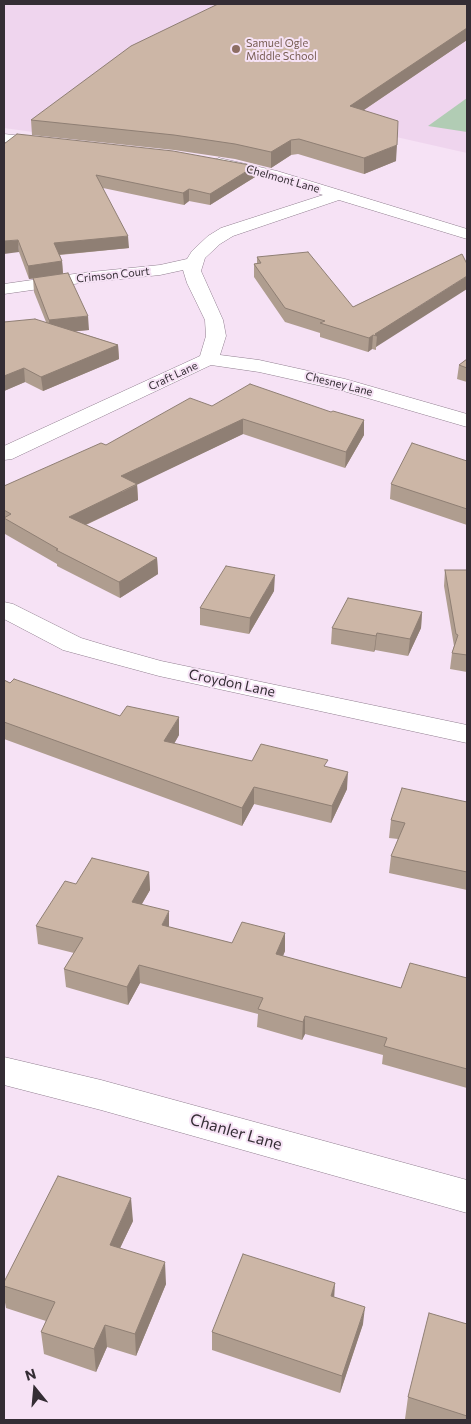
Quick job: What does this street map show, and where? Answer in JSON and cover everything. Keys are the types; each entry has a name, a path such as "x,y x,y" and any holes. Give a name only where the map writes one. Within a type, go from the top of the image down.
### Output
{"street":[{"path":"4,138 62,144"},
{"name":"Chelmont Lane","path":"205,160 272,174 467,234"},
{"path":"193,263 205,247 227,232 338,194"},
{"name":"Crimson Court","path":"4,289 81,278 160,270 193,263"},
{"name":"Craft Lane","path":"4,454 209,359 216,336 214,320 196,283 192,271 193,263"},
{"name":"Chesney Lane","path":"209,359 260,366 345,385 467,421"},
{"name":"Croydon Lane","path":"4,609 72,644 102,654 467,734"},
{"name":"Chanler Lane","path":"4,1071 101,1095 467,1197"}],"shaded area":[{"name":"Samuel Ogle Middle School","path":"4,4 467,4 467,153 321,120 40,133 4,128"}],"green space":[{"path":"467,98 467,132 428,126"}],"building":[{"name":"Samuel Ogle Middle School","path":"218,4 467,4 467,28 350,106 398,121 397,145 364,158 299,139 291,140 271,152 235,144 174,135 31,120 131,46"},
{"path":"17,134 173,151 255,166 210,194 189,189 183,193 96,175 128,236 54,243 62,261 28,266 18,240 4,241 4,144"},
{"path":"308,252 353,307 462,254 467,264 467,276 375,334 377,336 373,335 369,338 320,323 325,321 285,308 254,264 261,263 257,257"},
{"path":"68,273 88,316 49,320 33,278"},
{"path":"35,319 118,345 41,377 24,368 4,376 4,322"},
{"path":"467,359 467,368 459,365"},
{"path":"250,384 331,412 364,420 346,452 243,419 121,476 137,484 69,517 157,558 119,582 56,550 58,549 4,518 11,514 4,510 4,486 101,443 106,445 190,398 212,406"},
{"path":"412,443 467,461 467,509 391,484"},
{"path":"226,566 275,575 250,618 200,608"},
{"path":"445,570 467,570 467,655 452,653 458,635 456,634"},
{"path":"348,598 422,612 410,639 377,633 376,636 332,628"},
{"path":"14,679 120,716 127,706 179,717 164,741 252,761 261,744 328,760 324,766 348,772 332,806 254,787 242,808 4,722 4,680 10,683"},
{"path":"402,788 467,802 467,872 391,856 405,823 391,820"},
{"path":"92,858 149,872 132,902 169,911 162,925 232,943 242,922 285,933 276,954 401,988 410,963 467,978 467,1069 384,1046 387,1038 305,1016 303,1022 258,1009 263,998 139,965 127,987 64,969 83,938 36,926 65,881 76,884"},
{"path":"58,1176 131,1198 110,1245 165,1262 135,1334 105,1325 94,1349 41,1332 55,1302 4,1286 4,1282"},
{"path":"243,1254 335,1283 331,1296 365,1307 342,1376 212,1332"},
{"path":"429,1313 467,1324 467,1416 408,1397"}],"place":[{"name":"Samuel Ogle Middle School","path":"236,49"}]}
